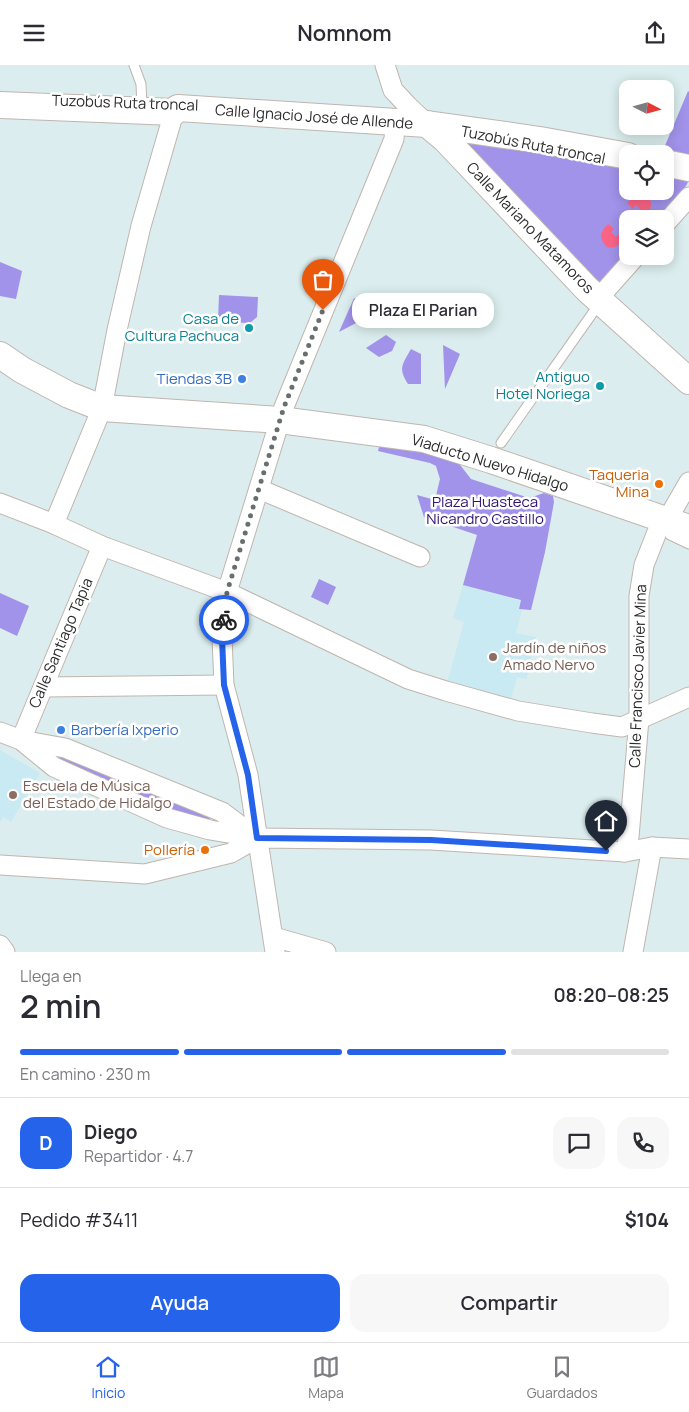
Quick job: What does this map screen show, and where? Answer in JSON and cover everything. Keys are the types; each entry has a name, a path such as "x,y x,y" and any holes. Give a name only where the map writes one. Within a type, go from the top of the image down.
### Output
{"street":[{"name":"Calle Mariano Matamoros","path":"385,65 393,90 426,124 445,139 560,261 601,293 689,381"},
{"name":"Calle Ignacio José de Allende","path":"0,105 142,107 174,112 178,108 390,130 426,124 540,139 619,154"},
{"path":"54,524 102,408 117,329 141,227 174,112"},
{"path":"326,952 274,945 248,775 224,685 222,638 227,592 280,419 390,130"},
{"path":"674,165 689,168"},
{"path":"674,214 689,197"},
{"path":"601,293 627,265"},
{"name":"Viaducto Nuevo Hidalgo","path":"0,355 22,370 69,395 102,408 280,419 424,439 678,524"},
{"name":"Calle Francisco Javier Mina","path":"625,852 629,837 638,719 639,596 641,581 644,565 657,532 678,524 689,482"},
{"path":"259,489 420,557"},
{"path":"0,503 54,524 102,546 227,592 408,679 518,711 622,727 689,697"},
{"name":"Calle Santiago Tapia","path":"21,740 102,546"},
{"path":"43,687 224,685"},
{"path":"0,732 21,740 66,748 222,813 257,838"},
{"path":"21,740 54,767 167,818 210,830 257,838 431,840 625,852 652,847 689,849"},
{"path":"0,865 145,874 232,853 257,838"},
{"path":"633,952 652,847"},
{"path":"0,945 5,952"}],"lane":[{"path":"134,65 141,84 142,107"},
{"name":"Tuzobús Ruta troncal","path":"379,65 390,92 406,109 426,124 454,138 579,267"},
{"name":"Tuzobús Ruta troncal","path":"0,100 402,117 457,131 619,161"},
{"path":"674,172 689,175"},
{"path":"501,443 601,293 689,371"},
{"path":"678,524 670,535 689,545"}],"shaded area":[{"path":"630,200 650,200 651,208 650,210 641,210 636,205 633,209 627,203"},
{"path":"608,224 614,229 611,232 616,237 619,234 619,245 607,247 601,238 603,230"},
{"name":"Jardín de niños Amado Nervo","path":"463,585 521,601 519,608 522,610 516,633 536,637 527,679 517,677 511,699 447,683 464,622 453,618"},
{"name":"Escuela de Música del Estado de Hidalgo","path":"0,750 40,773 11,822 3,817 0,822"}],"green space":[{"path":"688,91 689,155 674,151 674,145 665,145 669,135 674,135 674,124"},
{"path":"465,138 619,166 619,200 674,200 665,210 619,210 619,261 600,283 466,144"},
{"path":"674,176 687,180 686,186 674,200"},
{"path":"0,262 22,271 16,299 0,296"},
{"path":"219,295 258,297 257,317 250,323 218,322"},
{"path":"354,298 379,311 339,332"},
{"path":"386,335 396,342 392,351 379,357 366,348"},
{"path":"443,345 460,354 445,389"},
{"path":"411,349 421,354 421,384 408,384 403,374 403,363"},
{"name":"Plaza Huasteca Nicandro Castillo","path":"380,443 404,446 457,461 471,479 529,498 544,493 553,496 554,502 545,552 531,610 519,609 521,600 463,585 477,535 424,517 417,495 435,500 440,479 436,466 378,451"},
{"path":"319,579 336,587 328,605 311,597"},
{"path":"0,593 29,606 17,636 0,628"},
{"path":"60,752 210,818 206,826 56,760"}],"way so far":[{"path":"224,620 227,592 284,407 323,310"}],"place":[{"name":"Plaza El Parian","path":"323,310"},
{"name":"Casa de Cultura Pachuca","path":"249,328"},
{"name":"Tiendas 3B","path":"242,379"},
{"name":"Antiguo Hotel Noriega","path":"600,386"},
{"name":"Taqueria Mina","path":"659,484"},
{"name":"Jardín de niños Amado Nervo","path":"493,657"},
{"name":"Barbería Ixperio","path":"61,730"},
{"name":"Escuela de Música del Estado de Hidalgo","path":"13,795"},
{"name":"Pollería","path":"205,850"}],"route":[{"path":"224,620 222,638 224,685 248,775 257,838 431,840 606,851"}]}
